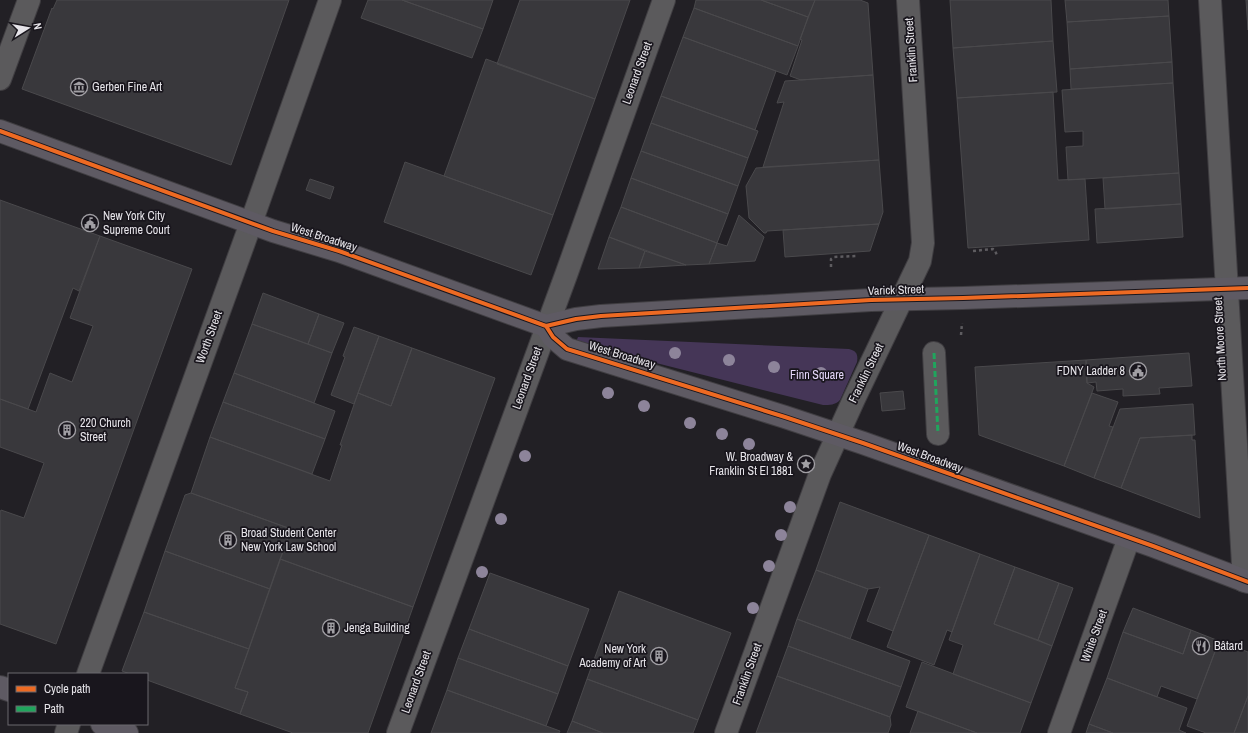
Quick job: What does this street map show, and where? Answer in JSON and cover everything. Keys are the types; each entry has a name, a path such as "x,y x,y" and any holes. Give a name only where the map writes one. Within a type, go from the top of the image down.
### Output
{"main road":[{"name":"West Broadway","path":"0,131 251,223 339,252 546,326 553,337 567,349 837,434 1129,538 1246,582"},
{"name":"Varick Street","path":"546,326 576,319 601,316 902,299 1238,288"},
{"path":"105,725 127,733"}],"street":[{"path":"0,79 29,0"},
{"name":"Worth Street","path":"88,673 330,0"},
{"name":"Leonard Street","path":"398,733 546,326 566,275 664,0"},
{"name":"Franklin Street","path":"726,733 815,486 837,434 920,261 922,243 908,0"},
{"name":"North Moore Street","path":"1210,0 1238,288 1246,582"},
{"path":"934,353 938,434"},
{"name":"White Street","path":"1059,733 1129,538"}],"path":[{"path":"973,251 993,249 995,250 997,256"},
{"path":"831,267 831,259 834,257 856,256"},
{"path":"961,335 962,319"}],"green space":[{"name":"Finn Square","path":"578,337 849,349 857,355 857,362 840,400 836,403 823,405 577,343"}],"building":[{"path":"57,0 289,0 231,165 22,89 52,8 53,9"},
{"path":"368,0 402,0 483,29 472,58 361,18"},
{"path":"402,0 493,0 483,29"},
{"path":"520,0 630,0 595,99 497,64"},
{"path":"696,0 761,0 808,17 798,46 694,8"},
{"path":"761,0 815,0 808,17"},
{"path":"815,0 860,0 868,3 873,75 801,80 790,76 802,40 800,39"},
{"path":"950,0 1051,0 1053,41 953,48"},
{"path":"1065,0 1168,0 1169,16 1067,22"},
{"path":"1246,0 1248,0 1248,30"},
{"path":"694,8 798,46 787,75 683,37"},
{"path":"1169,16 1172,62 1070,69 1067,22"},
{"path":"683,37 776,71 755,130 661,96"},
{"path":"1053,41 1057,92 957,98 953,48"},
{"path":"486,59 595,99 553,215 444,176"},
{"path":"1172,62 1173,83 1071,89 1070,69"},
{"path":"873,75 879,160 763,167 784,102 777,103 785,81"},
{"path":"1173,83 1179,173 1068,180 1066,147 1083,146 1083,131 1065,132 1062,90"},
{"path":"1053,92 1058,180 1085,179 1089,240 968,248 957,98"},
{"path":"661,96 758,131 748,158 651,123"},
{"path":"651,123 748,158 738,186 641,151"},
{"path":"641,151 738,186 728,214 631,178"},
{"path":"879,160 883,212 879,224 767,231 764,233 749,218 746,186 756,168"},
{"path":"405,162 553,215 531,275 384,222"},
{"path":"1179,173 1181,204 1105,209 1103,178"},
{"path":"631,178 728,214 717,243 621,207"},
{"path":"310,179 334,187 330,199 306,190"},
{"path":"0,200 100,236 79,291 73,288 28,409 0,399"},
{"path":"1181,204 1183,237 1097,243 1095,209"},
{"path":"621,207 717,243 709,264 686,265 609,237"},
{"path":"739,215 764,237 755,261 709,264 717,243 727,246"},
{"path":"879,224 870,251 785,257 783,230"},
{"name":"220 Church Street","path":"100,236 192,269 56,644 0,624 0,512 1,510 24,518 44,463 0,447 0,399 36,412 50,373 72,382 93,326 70,318"},
{"path":"609,237 645,251 639,268 598,269"},
{"path":"645,251 686,265 639,268"},
{"path":"263,293 319,314 308,344 252,324"},
{"path":"319,314 344,323 332,353 308,344"},
{"path":"252,324 332,353 314,403 234,373"},
{"path":"354,327 379,336 354,404 331,395"},
{"path":"379,336 412,348 391,406 358,393"},
{"path":"412,348 495,378 413,607 280,559 291,529 191,493 210,437 330,481 342,445 340,445 358,393 391,406"},
{"name":"FDNY Ladder 8","path":"1189,353 1192,386 1159,388 1160,394 1123,396 1123,389 1097,391 1096,382 1087,383 1086,360"},
{"path":"1086,360 1087,383 1094,387 1064,466 979,435 975,367"},
{"path":"234,373 335,411 325,439 223,402"},
{"path":"903,391 905,409 882,411 880,393"},
{"path":"1092,393 1118,402 1109,426 1113,427 1094,478 1064,466"},
{"path":"223,402 325,439 312,474 210,437"},
{"path":"1193,404 1195,435 1140,438 1121,488 1094,478 1120,409"},
{"path":"1192,435 1192,440 1195,440 1200,518 1121,488 1140,438"},
{"name":"Broad Student Center New York Law School","path":"191,493 291,529 270,589 165,551 185,495"},
{"path":"840,502 929,535 893,631 867,621 880,587 868,589 816,570"},
{"path":"929,535 980,554 952,632 947,630 934,665 887,647"},
{"path":"165,551 270,589 249,649 144,612"},
{"path":"980,554 1015,567 994,624 1052,646 1031,703 953,674 963,645 949,640"},
{"name":"Jenga Building","path":"280,559 413,607 368,733 293,733 240,714 248,692 235,688"},
{"path":"1015,567 1059,583 1038,640 994,624"},
{"path":"816,570 868,589 850,639 797,619"},
{"path":"490,573 589,609 568,666 469,629"},
{"path":"1059,583 1073,588 1052,646 1038,640"},
{"name":"New York Academy of Art","path":"619,591 731,633 698,720 587,679"},
{"path":"1133,608 1191,630 1183,654 1123,632"},
{"path":"144,612 249,649 235,688 248,692 240,714 148,680 148,673 127,673 122,671"},
{"path":"797,619 910,661 901,687 788,646"},
{"path":"469,629 568,666 558,694 458,658"},
{"path":"1191,630 1219,641 1197,699 1161,686 1157,697 1107,678 1123,632 1183,654"},
{"path":"1219,641 1248,652 1248,696 1234,733 1206,733 1187,726"},
{"path":"788,646 901,687 890,717 777,676"},
{"path":"458,658 558,694 546,726 447,690"},
{"path":"922,662 1031,703 1020,733 977,733 906,707"},
{"path":"777,676 890,717 891,725 888,733 756,733"},
{"path":"1107,678 1187,708 1179,730 1186,733 1113,733 1089,724"},
{"path":"587,679 698,720 693,733 603,733 572,721"},
{"path":"447,690 560,731 559,733 431,733"},
{"path":"1248,696 1248,733 1234,733"},
{"path":"918,711 977,733 910,733"},
{"path":"572,721 603,733 567,733"},
{"path":"1089,724 1113,733 1086,733"}],"marked path":[{"path":"934,353 938,434"}],"cycle path":[{"path":"0,131 273,231 339,251 546,326 553,337 567,349 863,443 1153,546 1248,582"},
{"path":"546,326 576,319 601,316 871,300 1248,288"}],"place":[{"name":"Gerben Fine Art","path":"79,87"},
{"name":"New York City Supreme Court","path":"90,223"},
{"name":"FDNY Ladder 8","path":"1138,371"},
{"name":"220 Church Street","path":"67,430"},
{"name":"W. Broadway & Franklin St El 1881","path":"806,464"},
{"name":"Broad Student Center New York Law School","path":"228,540"},
{"name":"Jenga Building","path":"331,628"},
{"name":"Bâtard","path":"1201,646"},
{"name":"New York Academy of Art","path":"659,656"}]}
